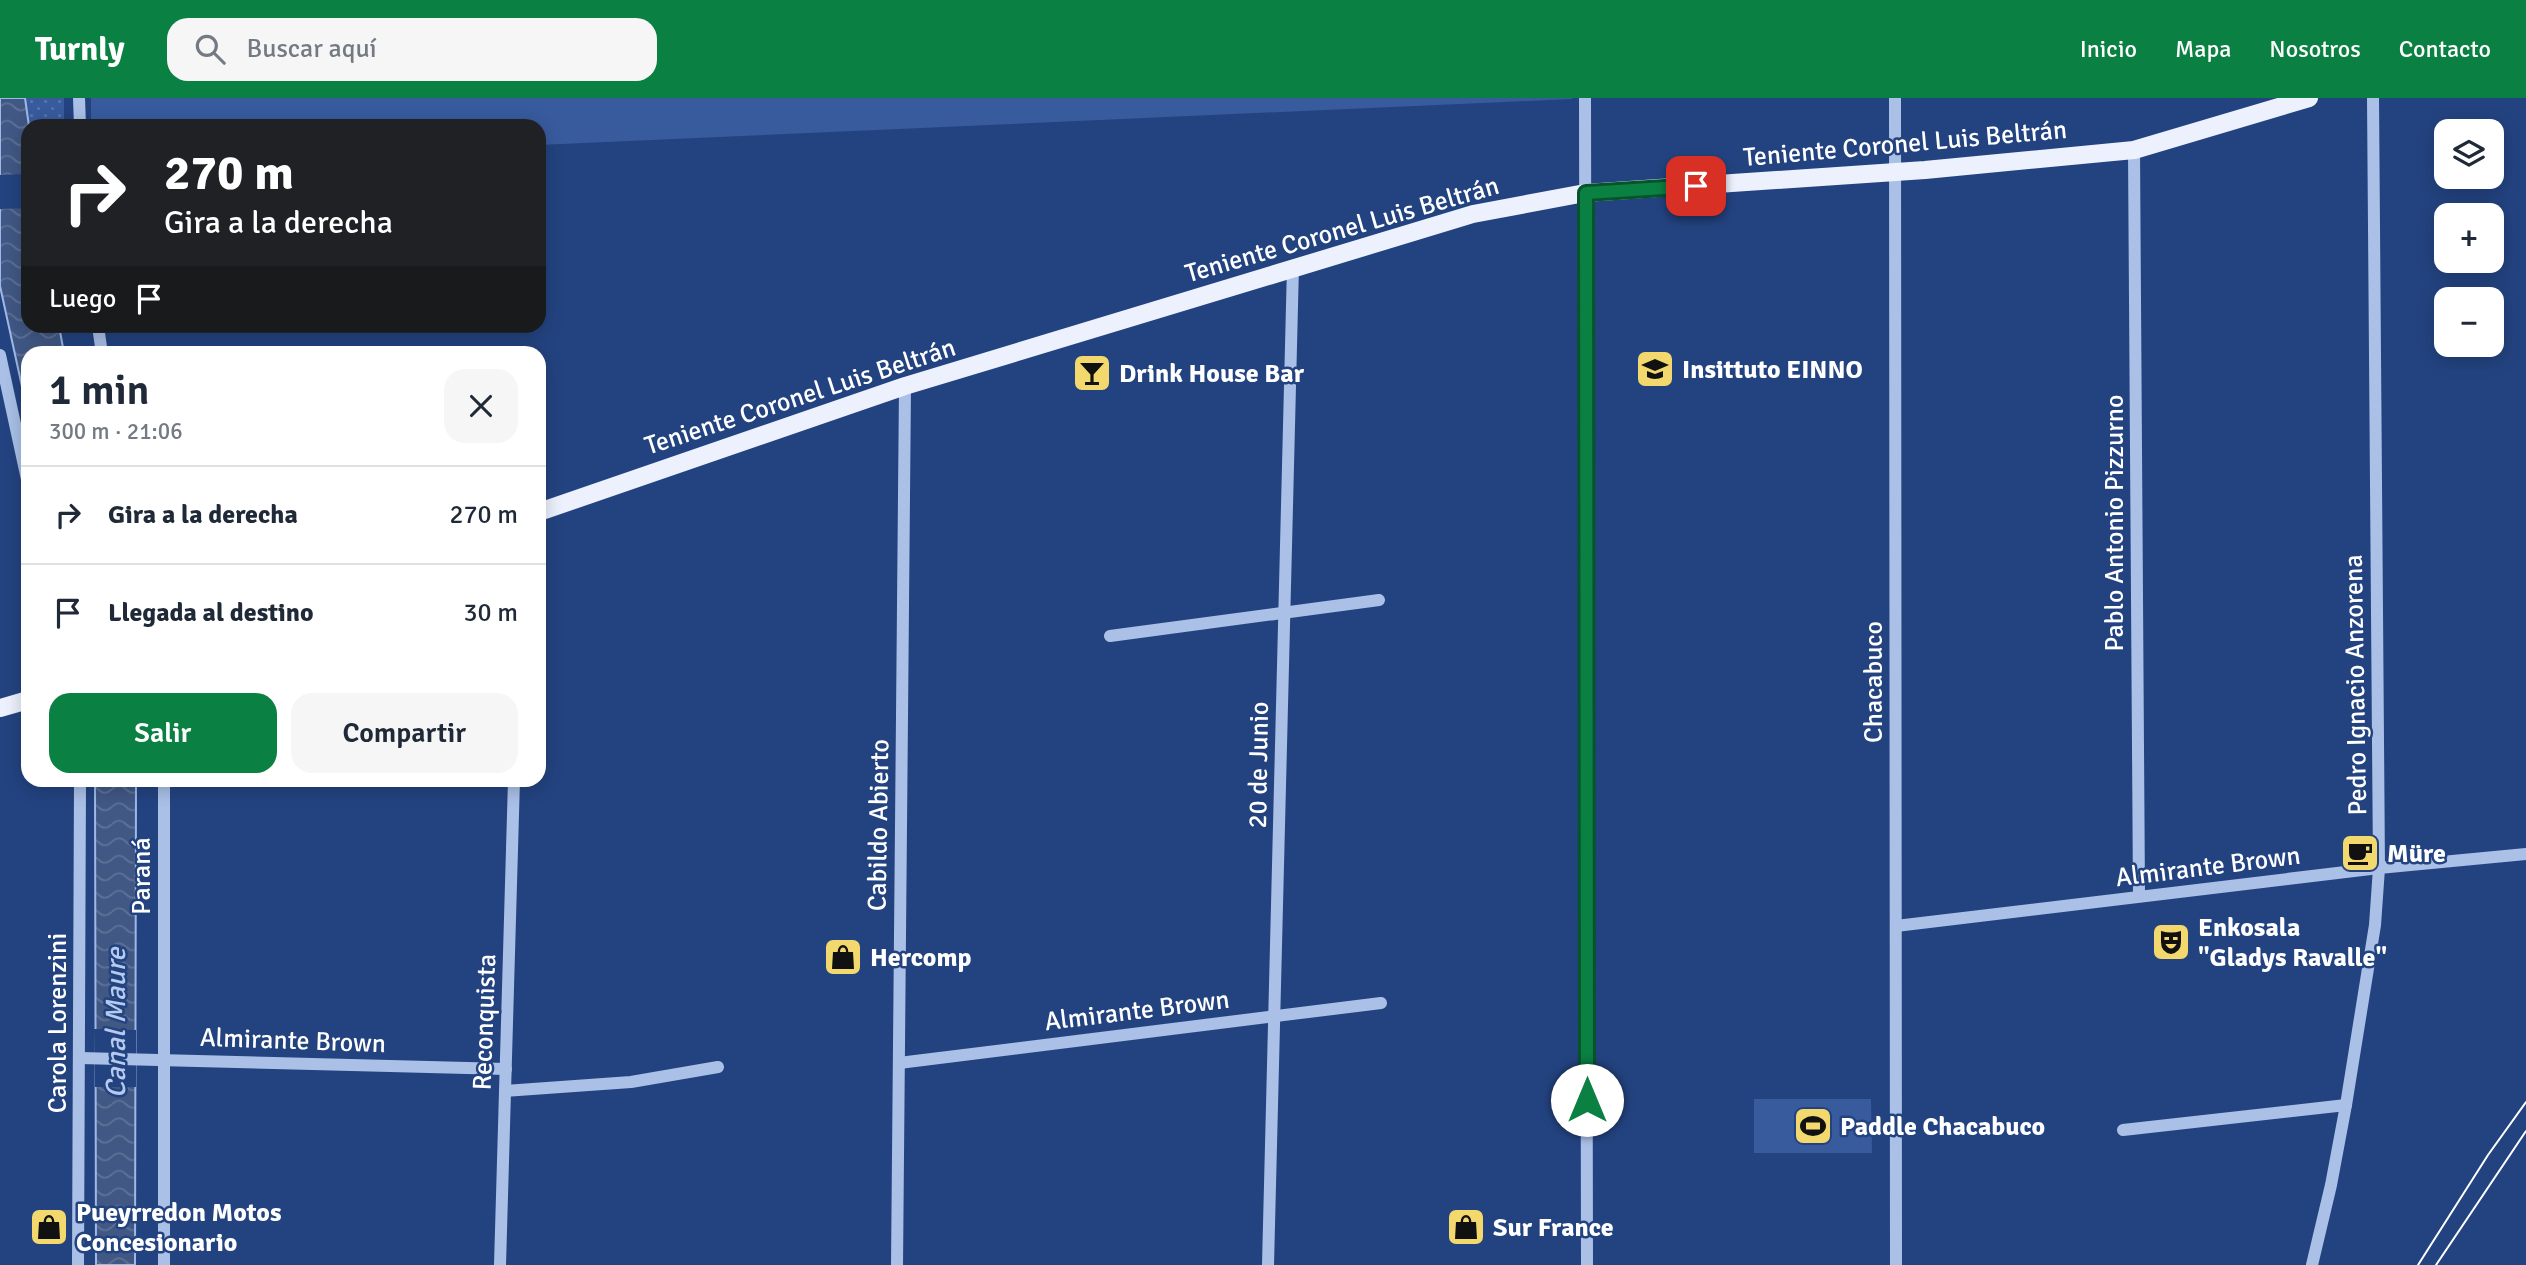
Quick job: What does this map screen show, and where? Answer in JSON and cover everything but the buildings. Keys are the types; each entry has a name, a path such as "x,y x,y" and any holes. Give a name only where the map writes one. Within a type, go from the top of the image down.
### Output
{"main road":[{"name":"Teniente Coronel Luis Beltrán","path":"546,510 905,386 1473,214 1586,193 1895,172 2134,150 2309,98"},
{"path":"0,708 21,702"}],"street":[{"path":"79,98 80,119"},
{"path":"1584,98 1587,1265"},
{"name":"Chacabuco","path":"1895,98 1896,1265"},
{"name":"Pedro Ignacio Anzorena","path":"2312,1265 2346,1105 2375,925 2379,868 2372,98"},
{"name":"Pablo Antonio Pizzurno","path":"2134,150 2139,896"},
{"name":"20 de Junio","path":"1268,1265 1293,267"},
{"path":"0,355 7,415 21,461"},
{"name":"Cabildo Abierto","path":"897,1265 905,386"},
{"path":"1110,636 1379,600"},
{"name":"Carola Lorenzini","path":"78,1265 80,787"},
{"name":"Paraná","path":"164,787 164,1265"},
{"name":"Reconquista","path":"500,1265 514,787"},
{"name":"Almirante Brown","path":"1896,926 2379,868 2526,854"},
{"name":"Almirante Brown","path":"899,1063 1381,1003"},
{"name":"Almirante Brown","path":"80,1058 506,1069"},
{"path":"505,1091 631,1082 718,1067"},
{"path":"2123,1130 2346,1105"}],"shaded area":[{"path":"25,98 64,98 64,119 28,119"},
{"path":"91,98 1572,98 546,145 546,119 91,119"},
{"name":"Paddle Chacabuco","path":"1754,1099 1871,1099 1872,1153 1754,1153"}],"water":[{"path":"0,98 25,98 28,119 21,119 21,333 60,333 63,346 21,346 21,382 0,286"},
{"name":"Canal Maure","path":"95,787 136,787 135,1265 96,1265"}],"pier":[{"path":"21,174 21,208 0,209 0,175"},
{"path":"94,1029 136,1030 136,1087 95,1087"}],"tram line":[{"path":"2418,1265 2488,1155 2526,1102"},
{"path":"2436,1265 2526,1131"}],"place":[{"name":"Insittuto EINNO","path":"1655,369"},
{"name":"Drink House Bar","path":"1092,373"},
{"name":"Müre","path":"2360,853"},
{"name":"Enkosala \"Gladys Ravalle\"","path":"2171,942"},
{"name":"Hercomp","path":"843,957"},
{"name":"Paddle Chacabuco","path":"1813,1126"},
{"name":"Pueyrredon Motos Concesionario","path":"49,1227"},
{"name":"Sur France","path":"1466,1227"}],"route":[{"path":"1587,1100 1586,193 1696,186"}]}
